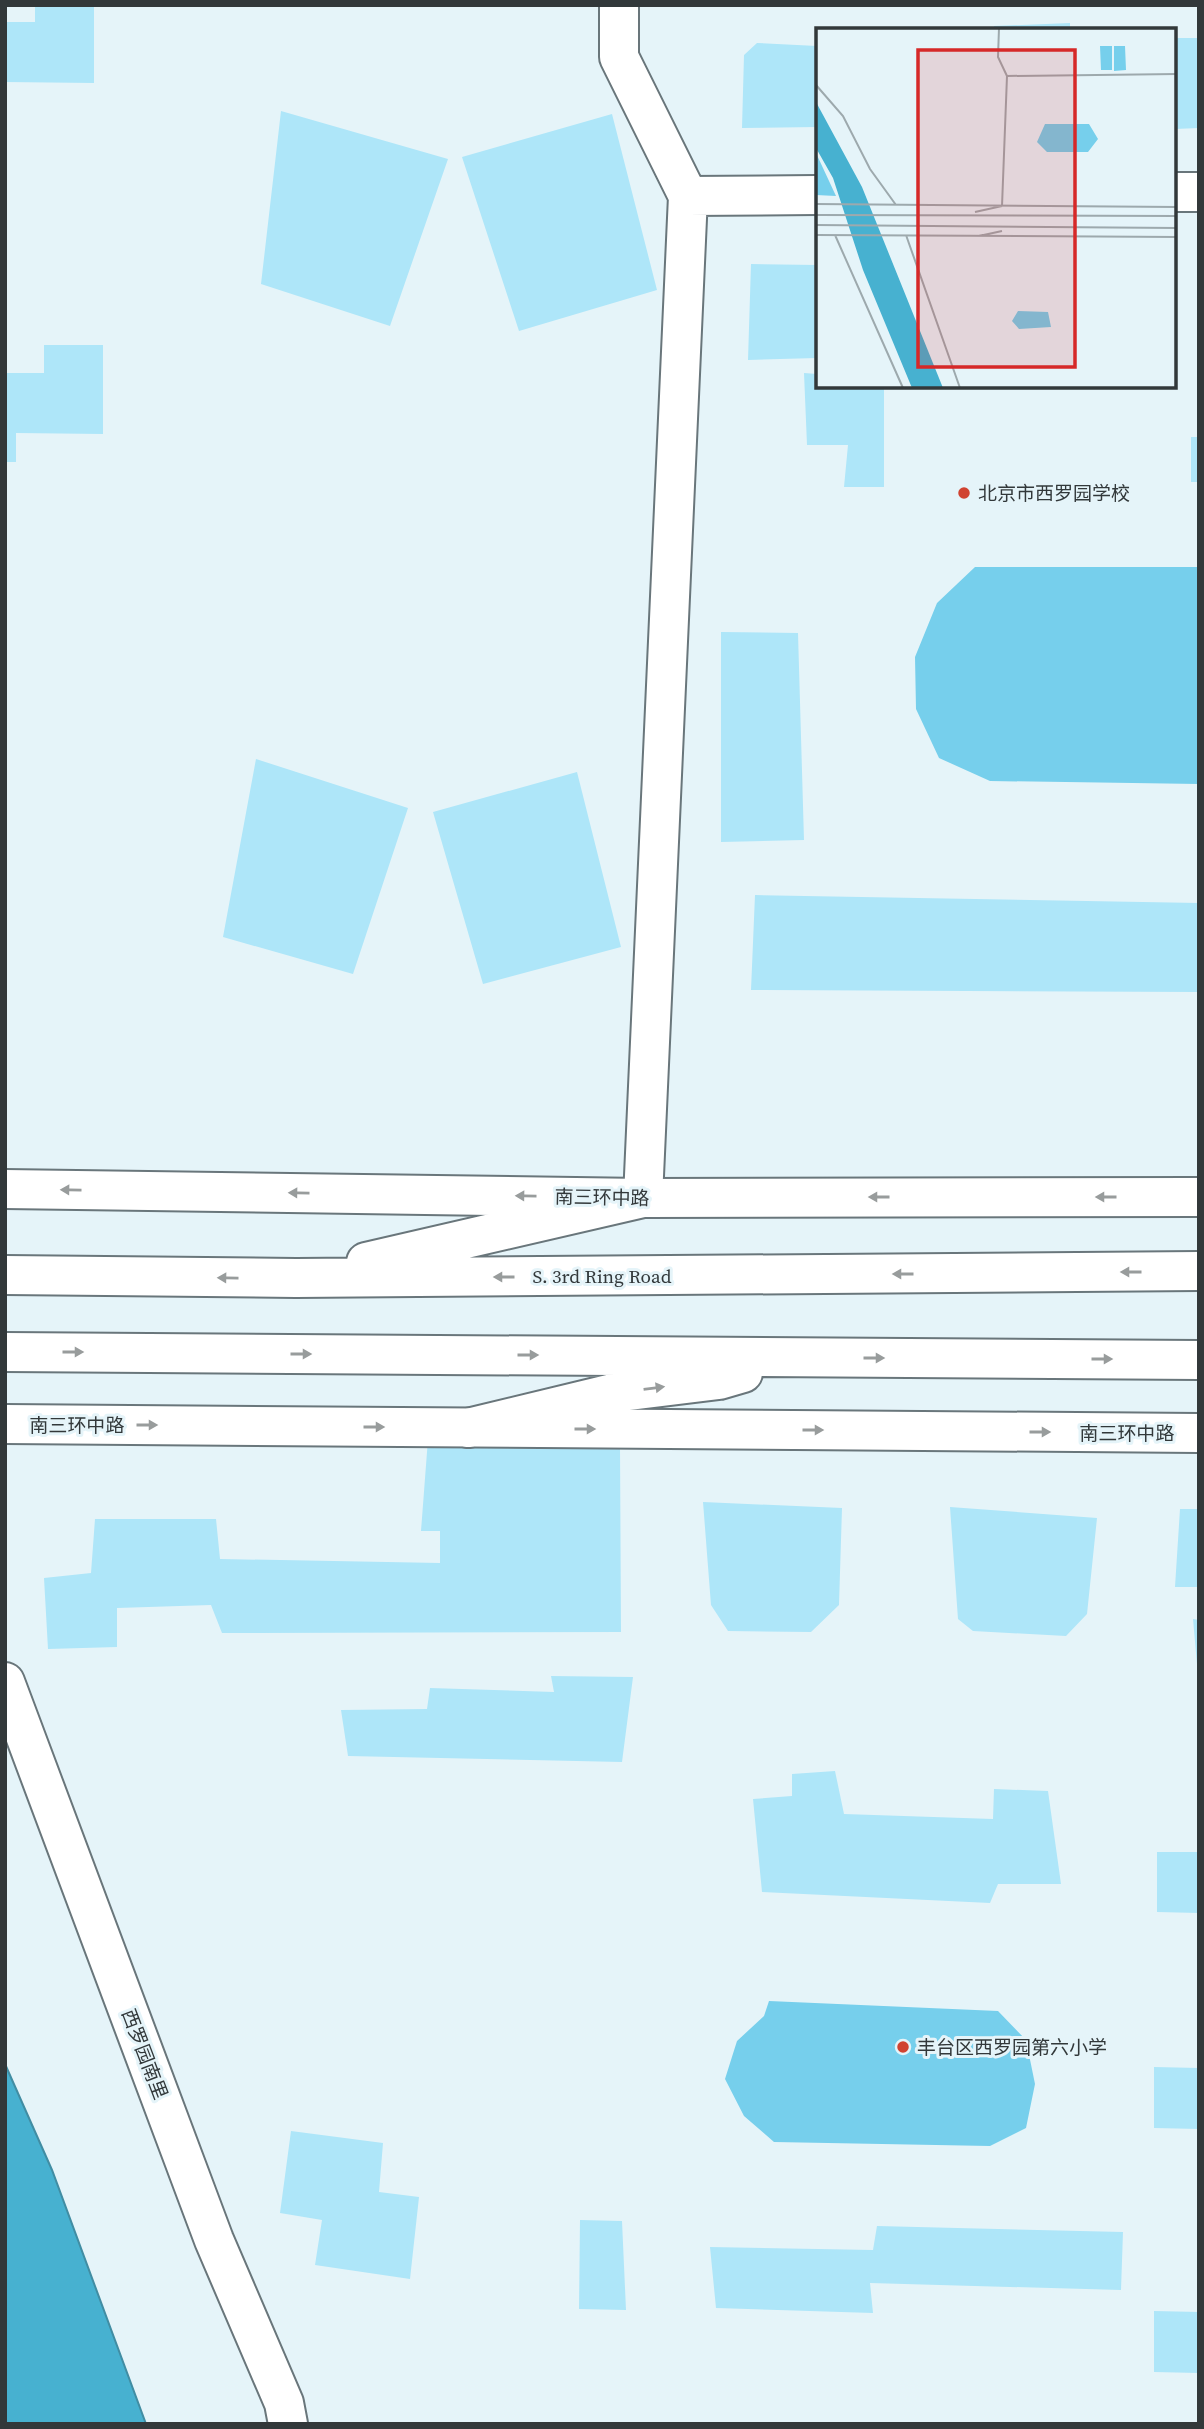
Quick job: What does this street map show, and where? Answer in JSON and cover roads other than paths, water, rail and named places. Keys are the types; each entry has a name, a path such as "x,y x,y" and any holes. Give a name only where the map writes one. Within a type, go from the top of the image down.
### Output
{"main road":[{"path":"296,1278 643,1198 688,196 619,57 620,5"},
{"path":"1176,192 1199,192"},
{"path":"688,196 816,195"},
{"name":"南三环中路","path":"5,1189 643,1198 1199,1197"},
{"name":"S. 3rd Ring Road","path":"5,1275 296,1278 1199,1271"},
{"path":"5,1352 1199,1360"},
{"path":"468,1428 613,1393 719,1380 806,1357"},
{"name":"南三环中路","path":"5,1424 1199,1433"},
{"name":"西罗园南里","path":"5,1682 214,2240 284,2403 288,2424"}],"place":[{"name":"北京市西罗园学校","path":"964,493"},
{"name":"丰台区西罗园第六小学","path":"903,2047"}]}
